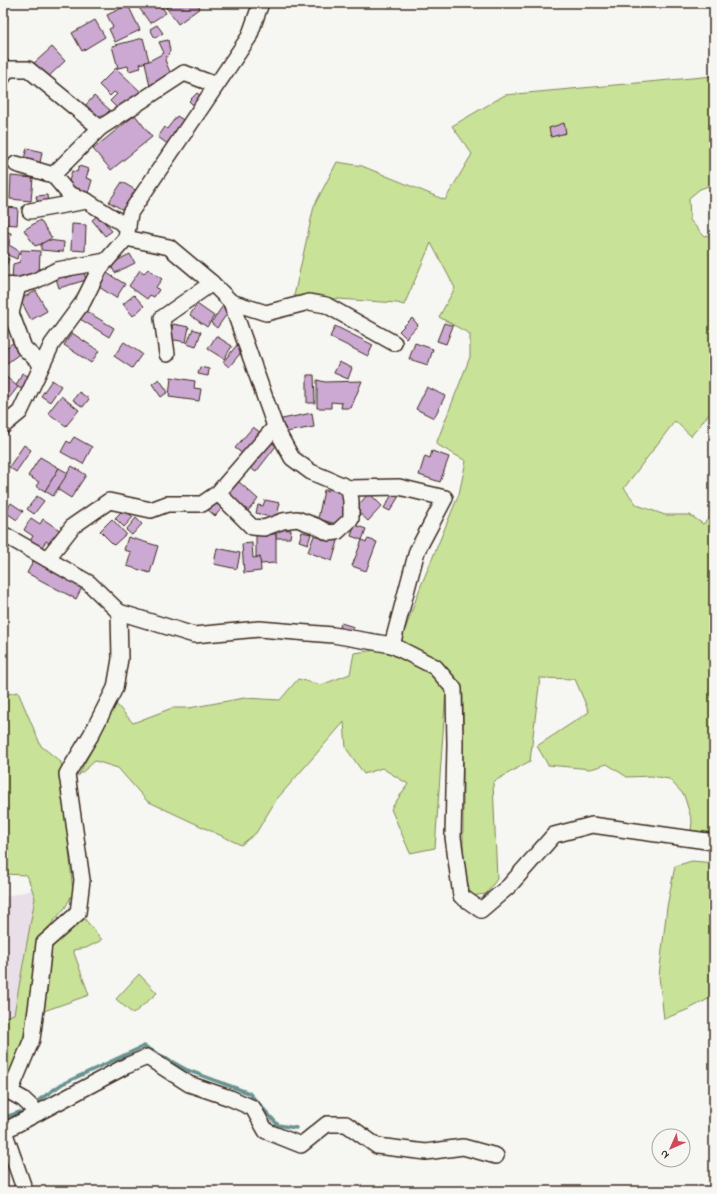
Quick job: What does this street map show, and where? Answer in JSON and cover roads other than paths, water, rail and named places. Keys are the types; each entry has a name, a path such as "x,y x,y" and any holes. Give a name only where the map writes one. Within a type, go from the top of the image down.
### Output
{"street":[{"path":"3,426 20,412 52,344 83,302 100,268 127,232 130,213 249,37 261,3"},
{"path":"3,77 7,69 28,69 100,128"},
{"path":"52,175 100,128 184,73 216,85"},
{"path":"16,164 52,175 69,194 87,201 127,232 169,247 212,283 231,302 275,427 292,458 310,472 349,488 399,487 445,498 417,551 392,645"},
{"path":"30,212 87,201"},
{"path":"3,285 18,286 35,281 57,270 106,261"},
{"path":"167,354 162,318 212,283"},
{"path":"18,286 11,313 24,348 42,365"},
{"path":"231,302 266,313 309,302 326,305 394,342"},
{"path":"48,559 73,526 109,501 152,510 167,504 202,504 218,493 275,427"},
{"path":"218,493 252,527 264,528 283,521 297,519 316,526 329,533 337,532 351,519 349,488"},
{"path":"3,534 89,583 119,612 194,635 259,629 333,635 392,645 435,667 454,689 455,744 453,837 461,896 481,910 509,886 554,835 592,825 714,842"},
{"path":"38,1113 23,1099 7,1090 32,1039 44,943 78,913 82,880 67,774 91,735 115,688 120,659 119,612"},
{"path":"25,1191 4,1131 126,1066 147,1057 189,1084 230,1098 253,1108 266,1131 301,1145 327,1124 346,1124 377,1146 426,1152 463,1147 496,1156"}],"waterway":[{"path":"39,1100 62,1084 144,1046 187,1070 249,1093 278,1125 296,1128"},
{"path":"3,1118 20,1112"}]}
